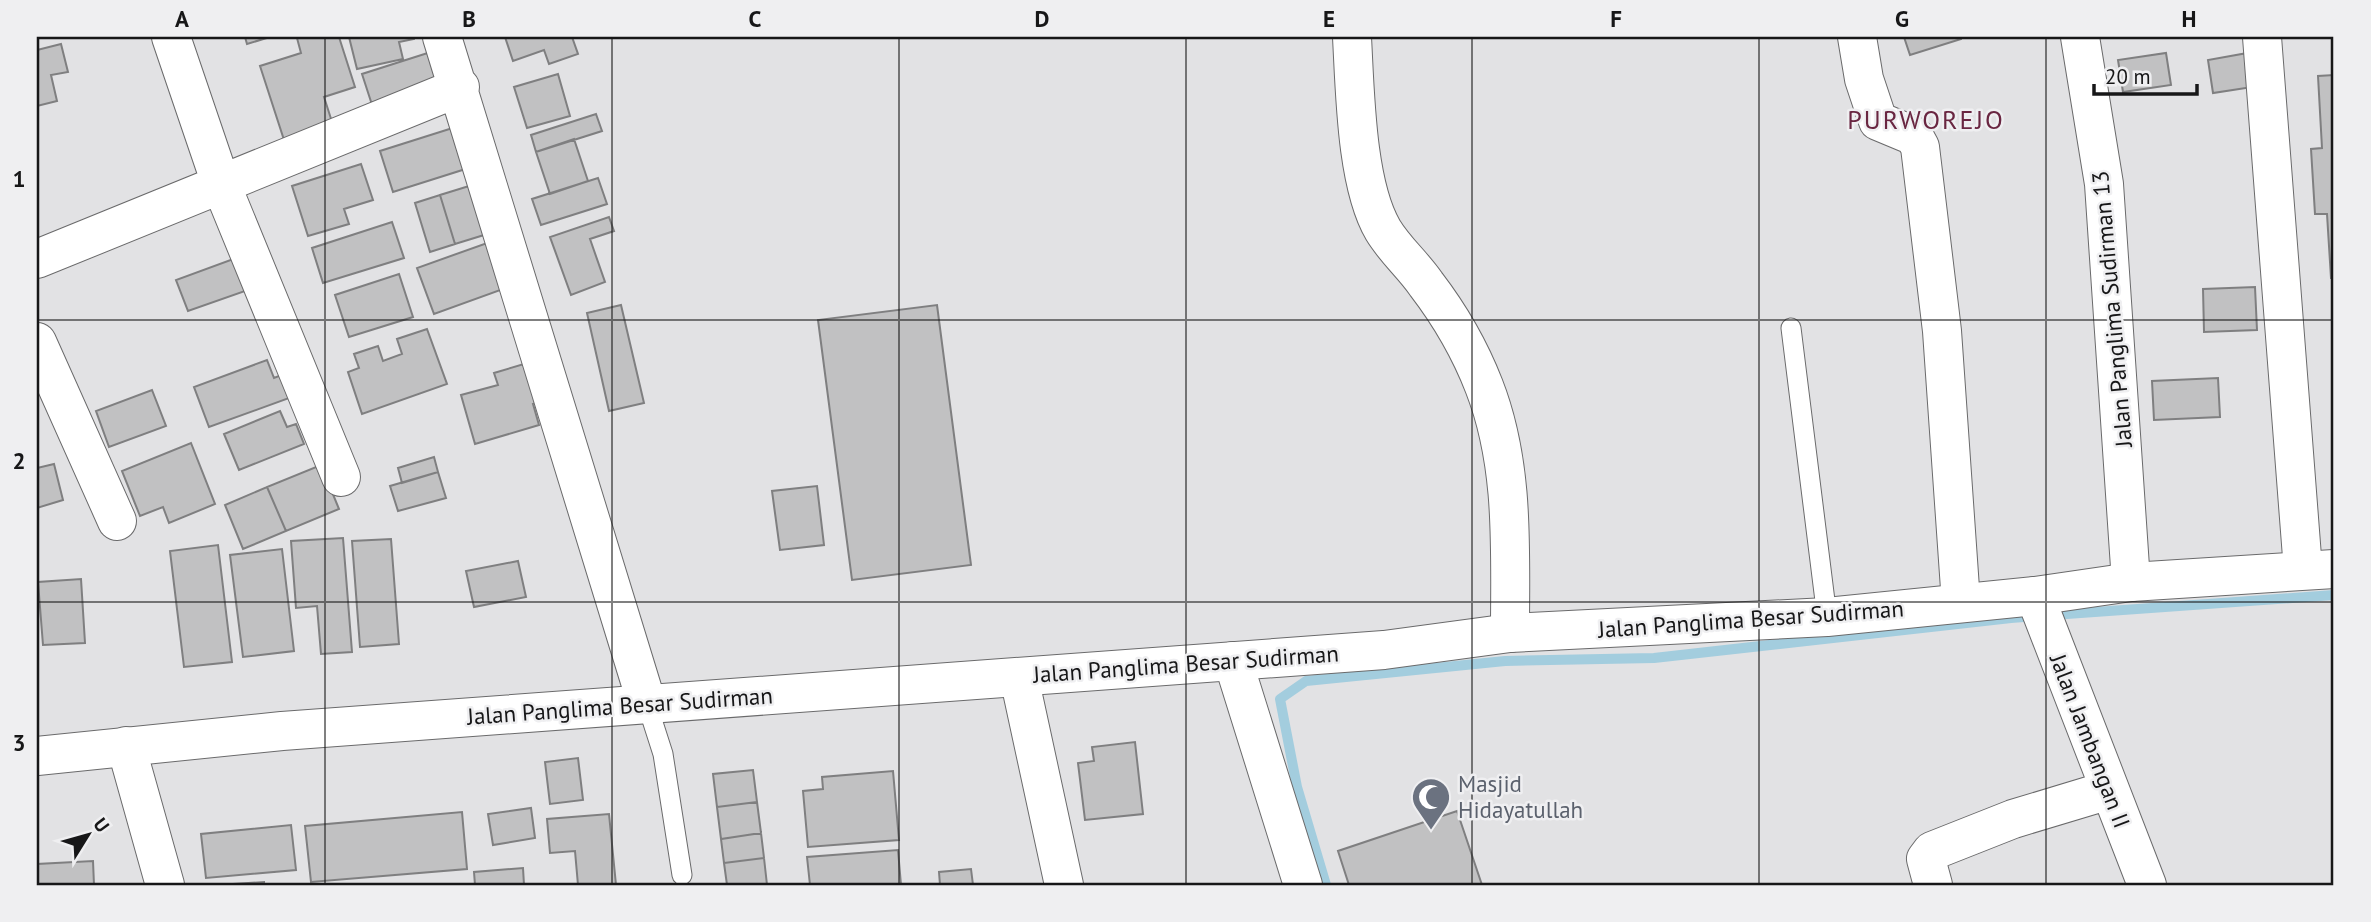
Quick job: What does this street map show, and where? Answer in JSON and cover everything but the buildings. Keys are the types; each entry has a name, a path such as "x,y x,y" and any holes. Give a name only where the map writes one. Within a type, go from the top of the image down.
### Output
{"street":[{"path":"171,37 221,184 341,477"},
{"path":"442,37 460,87 647,704"},
{"path":"1352,37 1364,175 1371,199 1382,229 1440,303 1468,352 1484,387 1505,458 1511,532 1510,633"},
{"path":"1857,37 1864,79 1878,121 1913,136 1920,147 1942,331 1961,603"},
{"name":"Jalan Panglima Sudirman 13","path":"2080,37 2104,184 2131,582"},
{"path":"2262,37 2319,569"},
{"path":"37,259 460,87"},
{"path":"37,342 117,521"},
{"name":"Jalan Panglima Besar Sudirman","path":"37,757 282,731 1384,650 1510,633 1826,617 1961,603 2040,611 2131,582 2319,569"},
{"name":"Jalan Jambangan II","path":"2040,611 2147,885"},
{"path":"1233,661 1303,885"},
{"path":"1019,677 1064,885"},
{"path":"126,746 165,885"},
{"path":"1933,885 1926,859 1932,851 2012,819 2109,790"}],"lane":[{"path":"1791,328 1826,617"},
{"path":"647,704 665,766 682,875"}],"waterway":[{"path":"1326,885 1297,787 1280,699 1306,681 1505,661 1654,658 2011,618 2334,595"}],"place":[{"name":"Masjid Hidayatullah","path":"1431,831"}],"district":[{"name":"PURWOREJO","path":"1926,120"}]}
